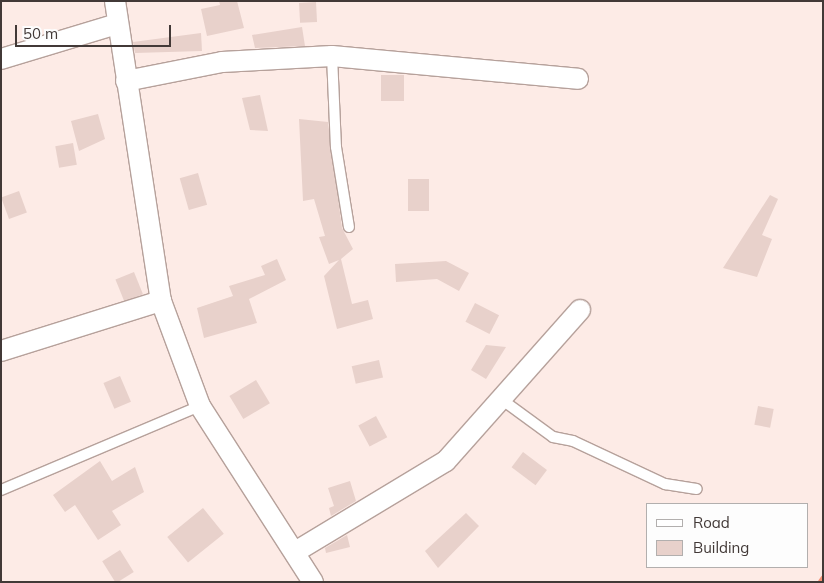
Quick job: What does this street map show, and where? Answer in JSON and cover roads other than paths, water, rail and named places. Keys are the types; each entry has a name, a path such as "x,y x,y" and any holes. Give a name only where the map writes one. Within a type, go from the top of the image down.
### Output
{"street":[{"path":"115,1 117,24 161,300 200,406 295,552 312,582"},
{"path":"1,59 117,24"},
{"path":"126,81 222,62 332,56 578,79"},
{"path":"1,351 161,300"},
{"path":"295,552 446,461 580,310"}],"lane":[{"path":"332,56 336,147 349,227"},
{"path":"501,399 553,437 573,441 665,484 697,489"},
{"path":"1,490 200,406"}]}
